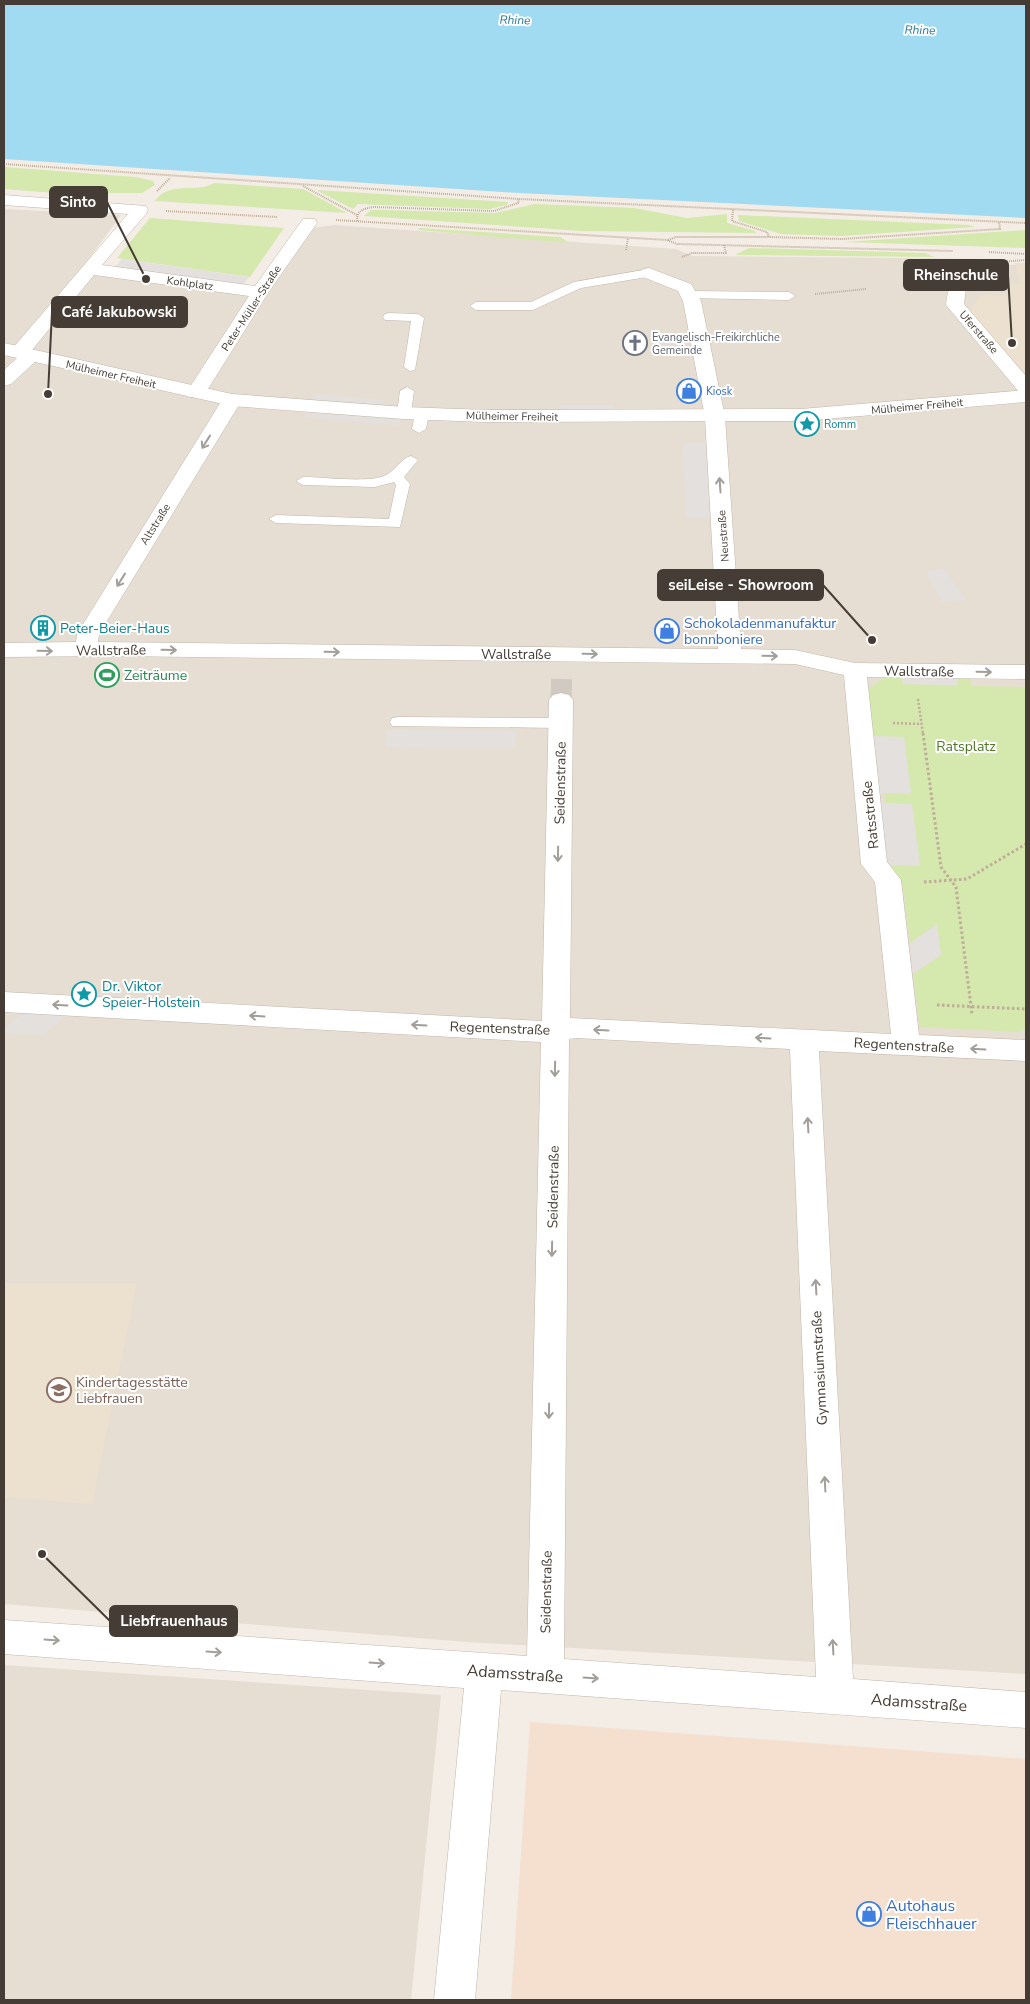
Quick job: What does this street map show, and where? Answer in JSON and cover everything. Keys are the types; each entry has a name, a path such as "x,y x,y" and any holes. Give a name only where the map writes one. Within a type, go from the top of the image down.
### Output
{"street":[{"path":"4,200 140,210"},
{"path":"4,380 17,353 140,210"},
{"name":"Peter-Müller-Straße","path":"196,393 260,292 309,223"},
{"name":"Kohlplatz","path":"90,268 260,292"},
{"path":"649,273 685,288 689,295"},
{"name":"Uferstraße","path":"970,274 957,287 955,305 1026,388"},
{"name":"Neustraße","path":"689,295 692,301 715,417 730,656"},
{"name":"Mülheimer Freiheit","path":"17,353 232,400 415,419 801,415 1026,396"},
{"name":"Altstraße","path":"86,650 88,634 232,400"},
{"name":"Wallstraße","path":"4,650 86,650 562,662 730,656 795,657 855,670 1026,672"},
{"name":"Ratsstraße","path":"855,670 874,864 888,880"},
{"name":"Seidenstraße","path":"545,1675 561,712"},
{"path":"888,880 906,1045"},
{"name":"Regentenstraße","path":"4,1002 535,1032 576,1028 1026,1051"},
{"name":"Gymnasiumstraße","path":"804,1040 836,1696"},
{"name":"Adamsstraße","path":"4,1637 1026,1710"},
{"path":"454,2000 484,1671"}],"lane":[{"path":"476,306 533,306 578,285 649,273"},
{"path":"689,295 788,296"},
{"path":"389,317 418,318 410,367"},
{"path":"406,391 415,419"},
{"path":"303,481 375,483 396,477 404,471 411,460"},
{"path":"276,519 395,524 403,484 396,477"},
{"path":"398,722 561,712"}],"path":[{"path":"4,164 200,179 519,199 1026,223"},
{"path":"200,179 203,173"},
{"path":"152,195 171,177"},
{"path":"301,185 358,214"},
{"path":"357,221 358,214 362,209 373,207 494,211 518,204 519,199"},
{"path":"140,210 283,218"},
{"path":"733,210 732,221 767,232 769,237"},
{"path":"330,220 667,240 677,244 956,251"},
{"path":"667,240 676,237 842,239 1000,229 999,222"},
{"path":"626,246 628,238"},
{"path":"692,253 726,253 724,245"},
{"path":"986,252 1026,254"},
{"path":"1012,262 1026,260"},
{"path":"807,294 866,289"},
{"path":"928,699 918,699 941,866 953,881 976,1048"},
{"path":"888,880 938,882 967,879 1026,844"},
{"path":"901,1004 1026,1009"}],"shaded area":[{"path":"4,209 121,215 85,264 261,288 300,229 335,225 676,249 692,256 1005,259 1010,265 1026,264 1026,1674 467,1642 4,1604"},
{"path":"122,259 249,277 242,286 114,268"},
{"path":"1015,263 1026,263 1026,374 970,311 980,295 1009,296 1007,285 1020,284"},
{"path":"314,394 383,400 380,405 312,399"},
{"path":"559,405 614,405 614,410 559,410"},
{"path":"307,413 401,420 399,425 305,417"},
{"path":"683,443 706,443 710,517 686,517"},
{"path":"944,569 966,600 942,602 926,572"},
{"path":"902,677 957,678 958,685 903,684"},
{"path":"387,730 516,731 515,748 386,747"},
{"path":"873,736 904,737 911,794 879,793"},
{"path":"880,803 912,804 920,866 887,865"},
{"path":"937,924 941,955 913,974 910,943"},
{"path":"23,1013 66,1015 43,1035 4,1033 4,1029"},
{"name":"Kindertagesstätte Liebfrauen","path":"4,1283 137,1283 92,1504 4,1497"},
{"path":"4,1665 441,1695 411,2000 4,2000"},
{"path":"530,1722 1026,1759 1026,2000 511,2000"}],"green space":[{"path":"4,167 135,177 153,181 155,185 142,193 109,193 106,197 4,189"},
{"path":"214,183 303,189 347,213 155,201 168,191 200,188"},
{"path":"316,190 508,202 507,205 489,209 358,204 353,209"},
{"path":"535,204 634,208 687,218 727,214 727,223 755,231 756,233 582,231 364,216 371,210 495,213"},
{"path":"738,215 969,225 975,227 840,236 781,234 739,221"},
{"path":"150,218 284,228 250,277 117,258"},
{"path":"419,228 560,237 569,243 418,230"},
{"path":"1026,230 1026,248 844,242"},
{"path":"749,248 925,253 934,257 735,255"},
{"name":"Ratsplatz","path":"887,676 902,677 903,684 958,685 957,678 970,678 972,686 1026,687 1026,1028 1019,1032 920,1027 913,974 941,955 937,925 910,943 903,886 887,865 920,866 912,805 885,803 884,793 911,794 904,738 873,736 868,689"}],"water":[{"name":"Rhine","path":"4,4 1026,4 1026,218 519,193 4,159"}],"tunnel":[{"path":"561,700 562,669"}],"place":[{"name":"Sinto","path":"146,279"},
{"name":"Evangelisch-Freikirchliche Gemeinde","path":"635,343"},
{"name":"Rheinschule","path":"1012,343"},
{"name":"Kiosk","path":"689,391"},
{"name":"Café Jakubowski","path":"48,394"},
{"name":"Romm","path":"807,424"},
{"name":"Peter-Beier-Haus","path":"43,628"},
{"name":"Schokoladenmanufaktur bonnboniere","path":"667,631"},
{"name":"seiLeise - Showroom","path":"872,640"},
{"name":"Zeiträume","path":"107,675"},
{"name":"Dr. Viktor Speier-Holstein","path":"84,994"},
{"name":"Kindertagesstätte Liebfrauen","path":"59,1390"},
{"name":"Liebfrauenhaus","path":"42,1554"},
{"name":"Autohaus Fleischhauer","path":"869,1914"}]}
